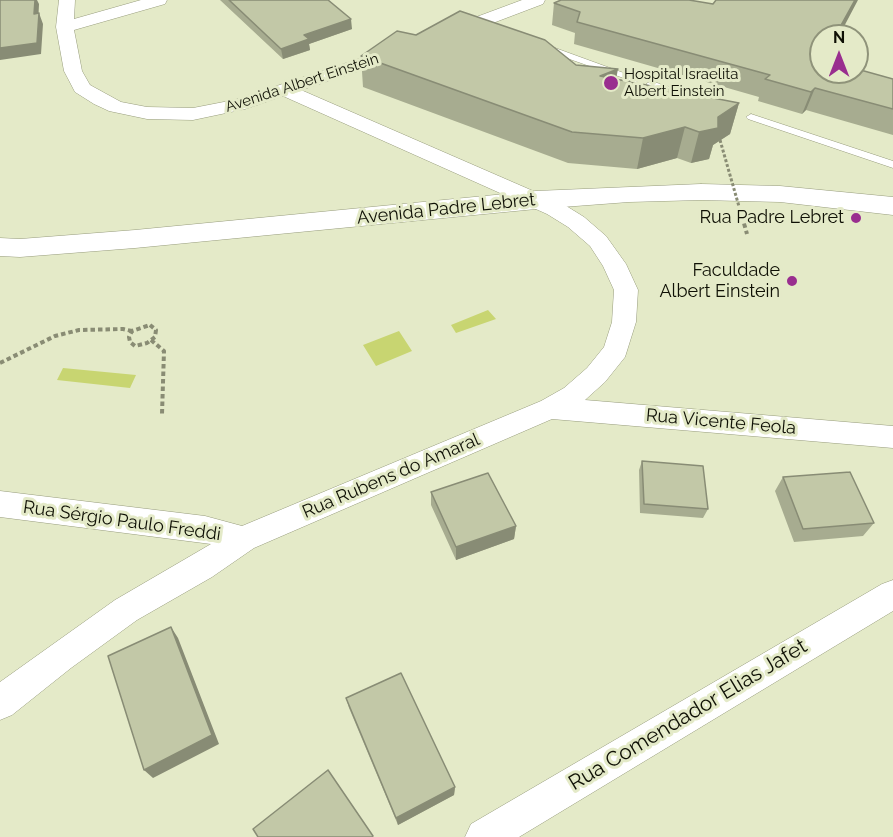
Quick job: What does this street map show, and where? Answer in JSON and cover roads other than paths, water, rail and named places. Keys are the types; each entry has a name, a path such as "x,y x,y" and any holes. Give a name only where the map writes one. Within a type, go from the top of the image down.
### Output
{"main road":[{"name":"Avenida Padre Lebret","path":"0,247 135,239 536,200 700,192 780,194 893,206"}],"street":[{"name":"Avenida Albert Einstein","path":"67,0 64,27 73,71 82,88 116,107 147,113 193,114 238,105 413,46"},
{"path":"64,27 159,0"},
{"path":"434,39 481,25 537,0"},
{"name":"Rua Rubens do Amaral","path":"0,703 59,657 126,610 201,567 243,539 550,408 573,395 596,375 616,350 624,322 626,290 614,264 598,242 576,222 555,208 284,90"},
{"name":"Rua Vicente Feola","path":"550,408 893,437"},
{"name":"Rua Sérgio Paulo Freddi","path":"0,504 205,529 243,539"},
{"name":"Rua Comendador Elias Jafet","path":"484,837 893,594"}],"lane":[{"path":"531,42 638,80"},
{"path":"651,84 692,98"},
{"path":"751,117 893,165"}],"place":[{"name":"Hospital Israelita Albert Einstein","path":"611,83"},
{"name":"Rua Padre Lebret","path":"856,218"},
{"name":"Faculdade Albert Einstein","path":"792,281"}]}
